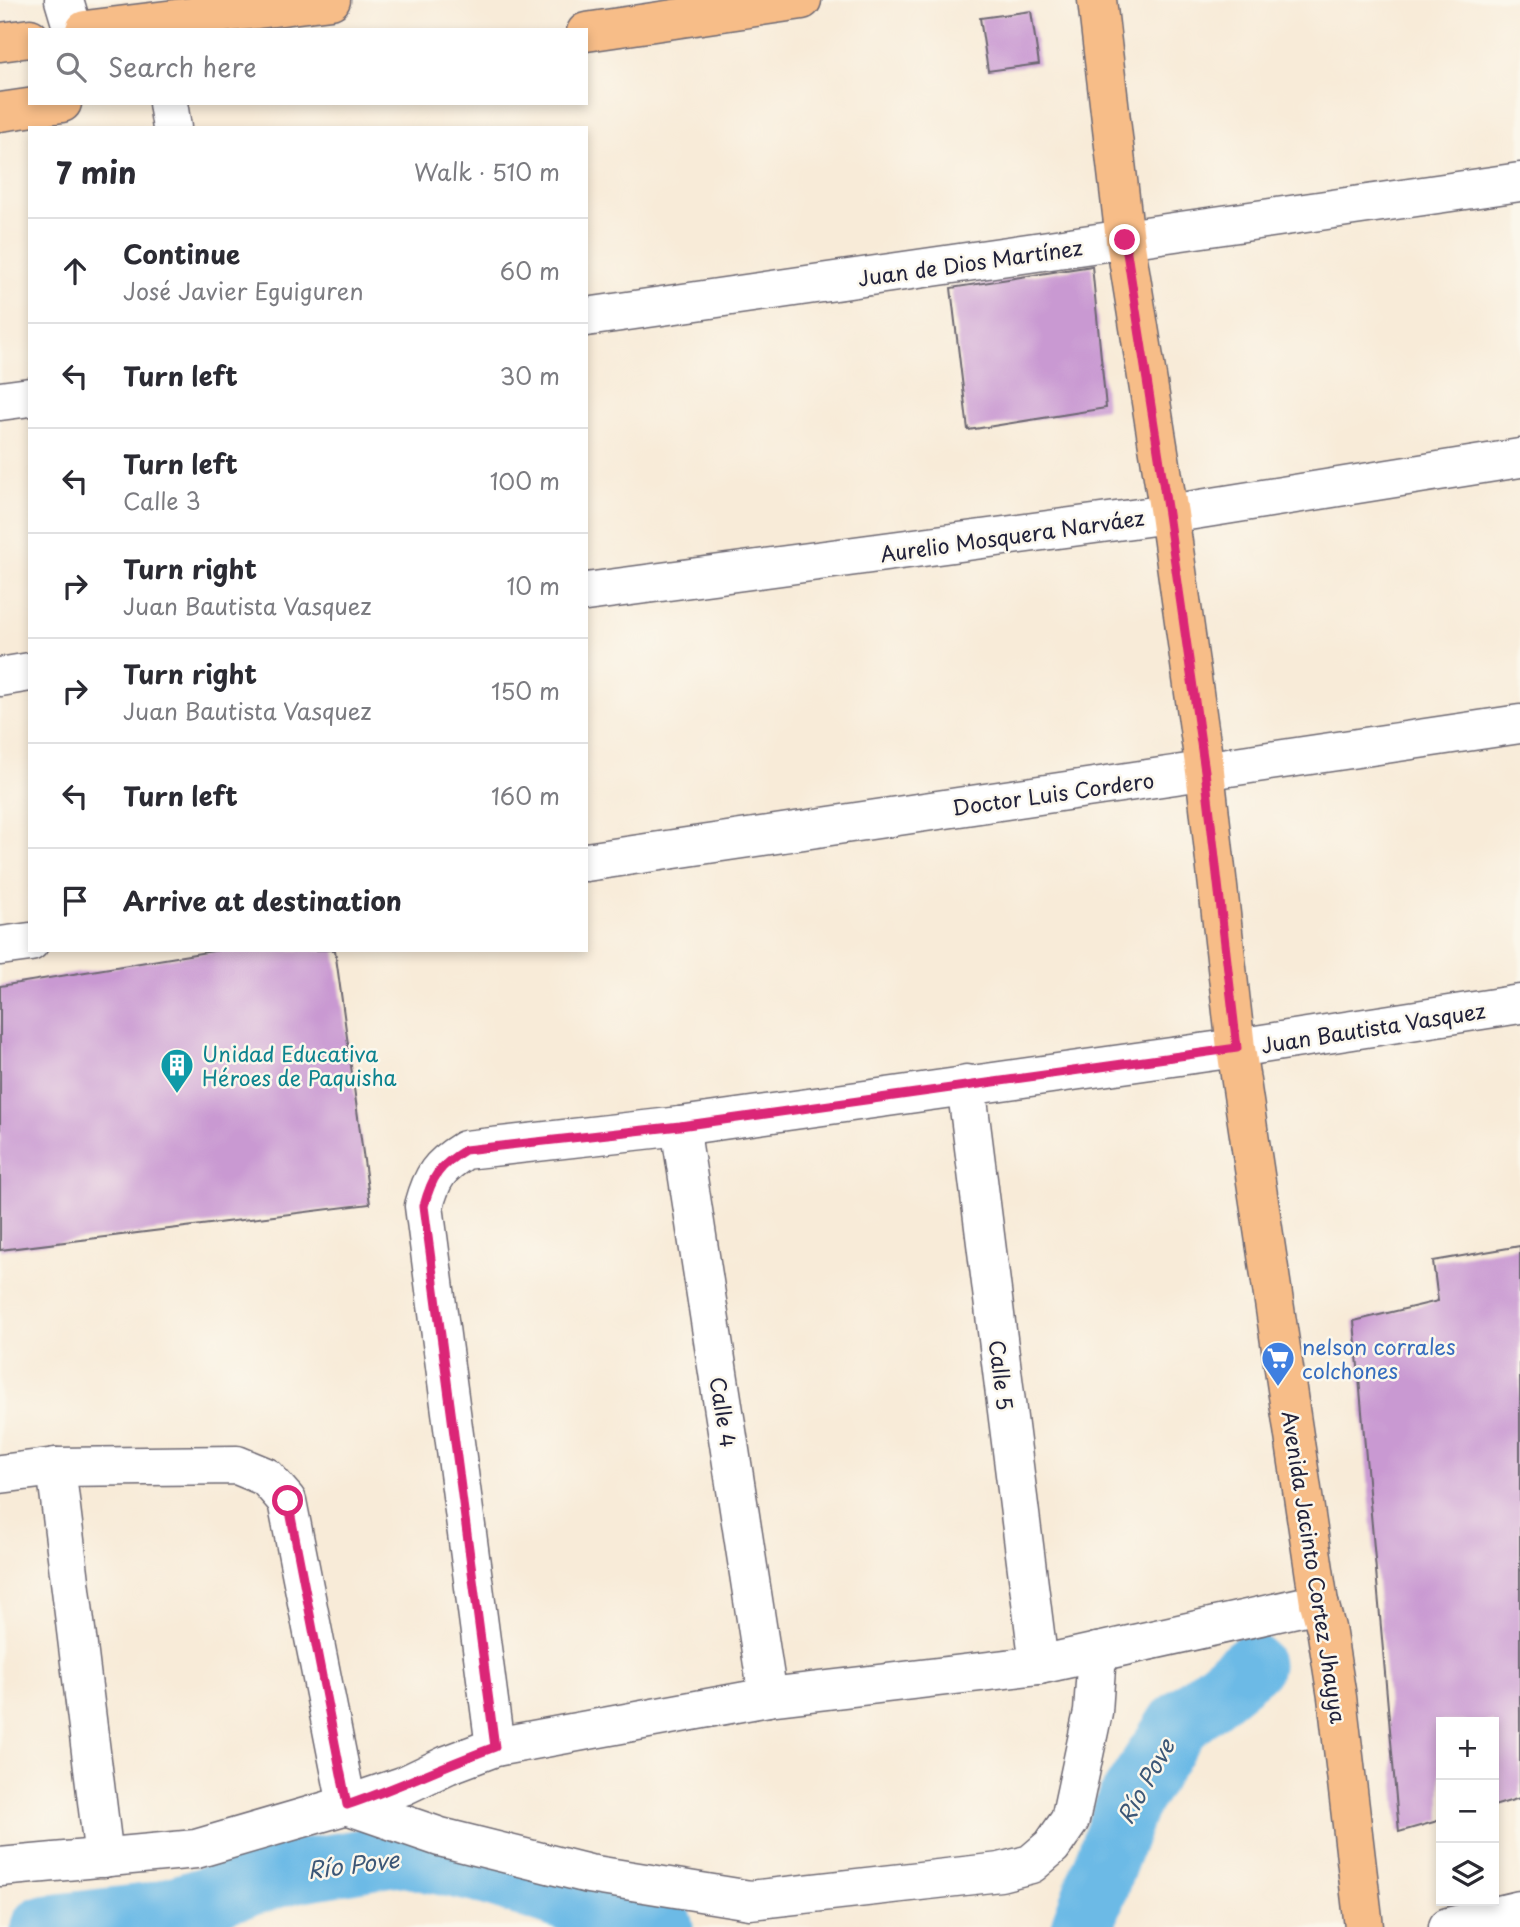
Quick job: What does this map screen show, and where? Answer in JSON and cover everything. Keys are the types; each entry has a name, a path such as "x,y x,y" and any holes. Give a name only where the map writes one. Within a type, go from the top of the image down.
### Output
{"main road":[{"path":"588,32 802,0"},
{"name":"Avenida Jacinto Cortez Jhayya","path":"1097,0 1125,240 1205,771 1237,1048 1322,1616 1337,1697 1364,1927"},
{"path":"101,28 322,1"},
{"path":"0,42 28,38"},
{"path":"0,112 48,105"}],"street":[{"path":"64,0 72,28"},
{"path":"168,105 172,126"},
{"name":"Juan de Dios Martínez","path":"588,317 1520,182"},
{"path":"0,401 28,397"},
{"name":"Aurelio Mosquera Narváez","path":"588,592 1168,514 1520,458"},
{"path":"0,677 28,672"},
{"name":"Doctor Luis Cordero","path":"588,862 1520,724"},
{"path":"0,946 28,942"},
{"name":"Juan Bautista Vasquez","path":"495,1747 424,1206 431,1180 446,1161 465,1150 680,1126 1237,1048 1520,1004"},
{"name":"Calle 5","path":"966,1084 1038,1665"},
{"name":"Calle 4","path":"680,1126 768,1697"},
{"path":"0,1474 56,1467 237,1465 266,1477 288,1501 347,1805"},
{"path":"56,1467 104,1858"},
{"path":"0,1867 196,1849 403,1786 447,1765 495,1747 768,1697 1038,1665 1097,1652 1322,1616"},
{"path":"347,1805 440,1837 589,1874 750,1900 1000,1872 1031,1864 1052,1846 1070,1820 1093,1712 1097,1652"},
{"path":"1448,1927 1520,1910"}],"building":[{"path":"1031,11 1039,64 988,71 980,18"},
{"path":"1092,266 1106,408 968,430 951,288"},
{"name":"Unidad Educativa Héroes de Paquisha","path":"207,952 335,952 370,1204 0,1250 0,986"},
{"path":"1520,1246 1520,1798 1499,1804 1499,1717 1436,1717 1436,1821 1399,1832 1354,1321 1438,1301 1433,1261"}],"waterway":[{"name":"Río Pove","path":"1082,1927 1127,1804 1177,1725 1251,1665"},
{"name":"Río Pove","path":"42,1927 153,1914 291,1872 398,1854 488,1874 662,1927"}],"place":[{"name":"Unidad Educativa Héroes de Paquisha","path":"177,1095"},
{"name":"nelson corrales colchones","path":"1278,1388"}],"route":[{"path":"288,1501 347,1805 403,1786 447,1765 495,1747 424,1206 431,1180 446,1161 465,1150 680,1126 1237,1048 1205,771 1125,240"}]}
